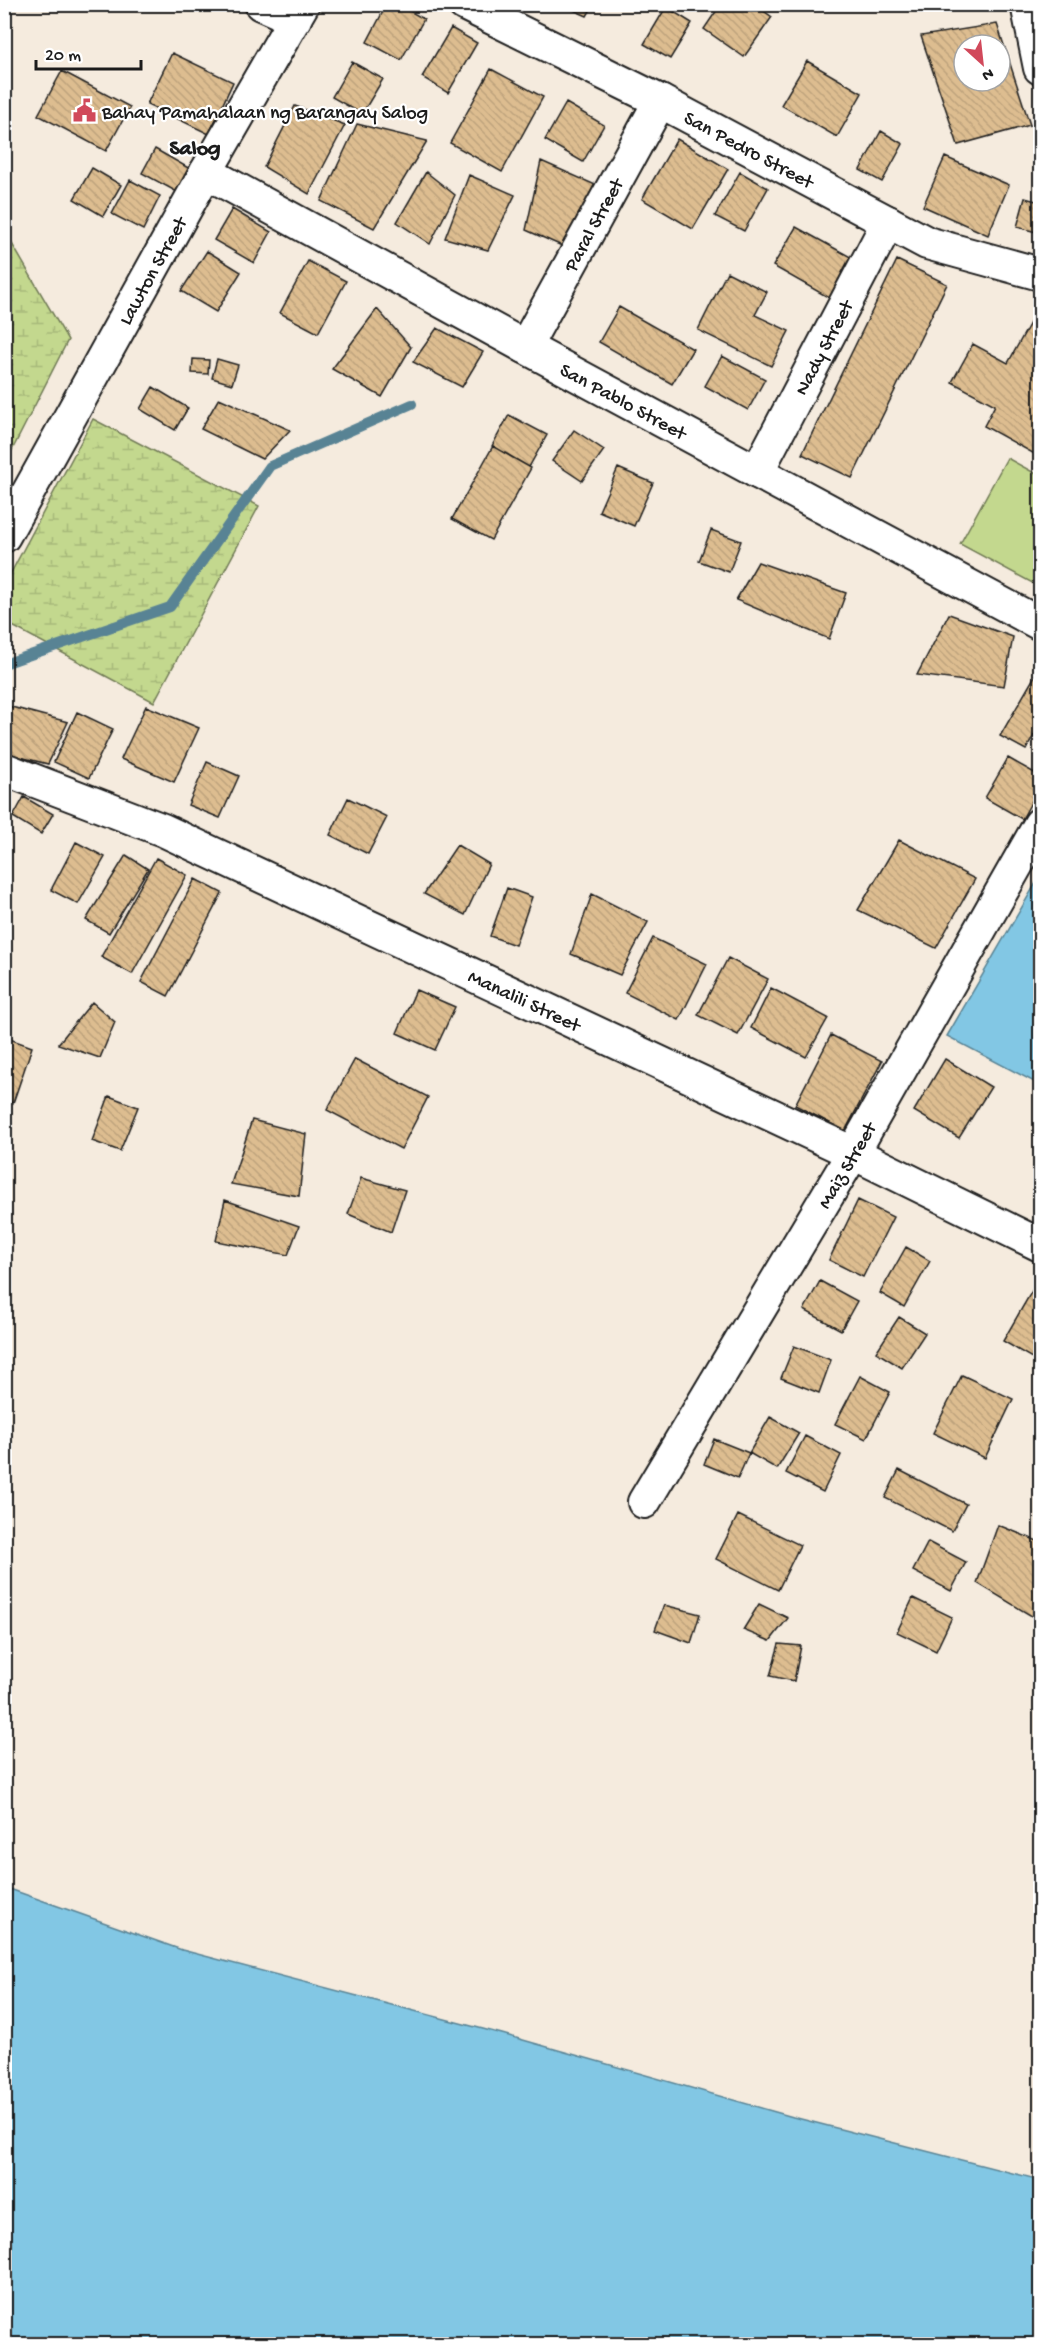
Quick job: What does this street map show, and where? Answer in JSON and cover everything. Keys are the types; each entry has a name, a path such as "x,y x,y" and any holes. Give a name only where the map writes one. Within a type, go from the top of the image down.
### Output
{"street":[{"path":"261,4 299,12"},
{"name":"San Pedro Street","path":"464,4 660,101 927,243 1041,274"},
{"path":"1027,4 1041,68"},
{"name":"Lawton Street","path":"4,536 206,172 299,12"},
{"name":"Paral Street","path":"525,347 660,101"},
{"name":"San Pablo Street","path":"206,172 525,347 1041,624"},
{"name":"Nady Street","path":"757,472 888,222"},
{"name":"Manalili Street","path":"4,769 163,830 853,1153 1041,1245"},
{"name":"Maiz Street","path":"644,1502 853,1153 1041,824"}],"green space":[{"path":"4,230 68,340 5,464 4,464"},
{"path":"93,419 259,506 154,702 5,622 5,584"},
{"path":"1007,458 1040,476 1040,587 960,544"}],"water":[{"path":"1040,876 1040,1085 947,1036"},
{"path":"4,1887 182,1950 502,2034 793,2117 1040,2180 1040,2344 5,2344"}],"building":[{"path":"387,4 397,4 424,19 401,60 367,42"},
{"path":"560,4 594,4 587,16"},
{"path":"721,4 754,4 772,17 744,57 704,29"},
{"path":"666,7 692,23 670,59 644,44"},
{"path":"997,24 1000,33 952,33 952,93 1012,93 1012,70 1030,125 958,145 921,36"},
{"path":"451,28 477,43 448,93 422,77"},
{"path":"172,53 233,82 209,134 147,104"},
{"path":"807,61 862,93 837,137 781,105"},
{"path":"352,62 383,79 362,114 332,97"},
{"path":"491,69 543,97 502,172 450,143"},
{"name":"Bahay Pamahalaan ng Barangay Salog","path":"62,71 130,107 106,151 38,115"},
{"path":"566,103 604,125 583,162 545,140"},
{"path":"295,106 345,125 309,194 264,167"},
{"path":"357,124 427,141 374,228 321,201"},
{"path":"881,131 903,144 882,182 860,170"},
{"path":"677,139 728,169 693,229 642,199"},
{"path":"155,149 192,170 179,193 142,173"},
{"path":"945,157 1009,185 988,235 923,206"},
{"path":"541,161 600,187 562,246 526,230"},
{"path":"92,168 121,185 103,216 74,199"},
{"path":"426,172 455,195 430,244 397,222"},
{"path":"740,172 768,188 744,231 715,216"},
{"path":"469,175 515,195 488,250 445,238"},
{"path":"130,180 160,196 143,230 112,214"},
{"path":"1025,198 1040,202 1040,233 1017,227"},
{"path":"232,209 271,232 254,263 214,240"},
{"path":"796,227 856,260 833,300 773,266"},
{"path":"207,251 241,272 216,312 181,291"},
{"path":"897,260 947,284 852,478 802,454"},
{"path":"308,261 346,281 318,333 280,313"},
{"path":"727,272 767,292 755,315 789,331 771,366 698,330"},
{"path":"619,307 693,349 672,384 599,342"},
{"path":"377,309 411,347 382,397 332,369"},
{"path":"1030,323 1040,329 1040,457 984,426 995,405 952,382 973,344 1008,363"},
{"path":"437,328 483,352 462,387 413,362"},
{"path":"722,356 765,379 748,410 705,386"},
{"path":"193,359 209,360 208,374 192,373"},
{"path":"217,359 238,365 232,384 212,378"},
{"path":"153,387 188,408 175,430 140,409"},
{"path":"219,398 290,430 262,459 201,429"},
{"path":"509,415 547,435 529,467 492,446"},
{"path":"574,430 604,450 582,481 552,461"},
{"path":"493,446 531,468 491,540 452,519"},
{"path":"618,468 653,483 634,526 599,511"},
{"path":"711,530 741,541 729,572 699,561"},
{"path":"758,562 846,593 829,639 736,600"},
{"path":"949,614 1013,637 1004,686 917,675"},
{"path":"1040,667 1040,727 1026,750 1000,736"},
{"path":"4,705 68,722 48,764 4,753"},
{"path":"146,706 199,728 174,782 121,759"},
{"path":"77,712 113,729 89,778 54,762"},
{"path":"1008,758 1040,776 1040,786 1022,819 985,798"},
{"path":"207,762 239,776 220,818 188,805"},
{"path":"24,797 53,814 41,834 13,817"},
{"path":"348,798 387,817 368,854 330,835"},
{"path":"899,840 975,879 936,948 858,910"},
{"path":"76,842 105,857 78,904 51,890"},
{"path":"457,845 489,864 465,915 424,894"},
{"path":"126,855 148,869 109,933 86,920"},
{"path":"156,858 187,875 132,974 101,957"},
{"path":"195,879 222,893 168,996 141,982"},
{"path":"507,888 532,897 515,945 490,936"},
{"path":"592,894 648,922 620,975 571,954"},
{"path":"653,938 707,964 679,1020 625,993"},
{"path":"728,958 768,979 738,1035 698,1015"},
{"path":"771,988 828,1018 806,1057 751,1028"},
{"path":"416,990 455,1007 435,1050 397,1033"},
{"path":"92,1002 115,1022 100,1058 58,1044"},
{"path":"831,1035 882,1061 845,1131 795,1105"},
{"path":"4,1037 32,1047 13,1103 4,1100"},
{"path":"355,1059 428,1097 401,1149 327,1110"},
{"path":"945,1059 991,1087 959,1138 914,1111"},
{"path":"109,1096 138,1107 120,1151 92,1141"},
{"path":"252,1120 306,1134 299,1196 231,1184"},
{"path":"361,1178 405,1190 391,1232 348,1214"},
{"path":"225,1200 299,1226 288,1255 216,1241"},
{"path":"858,1200 893,1217 863,1277 829,1260"},
{"path":"906,1247 930,1261 904,1307 880,1293"},
{"path":"1040,1277 1040,1355 1037,1361 1003,1341"},
{"path":"820,1281 857,1301 841,1330 804,1310"},
{"path":"899,1317 925,1333 902,1368 876,1352"},
{"path":"794,1346 831,1360 819,1393 781,1378"},
{"path":"962,1375 1013,1399 985,1458 933,1433"},
{"path":"860,1376 890,1392 866,1439 835,1424"},
{"path":"770,1417 799,1433 777,1469 749,1453"},
{"path":"805,1436 841,1455 823,1492 786,1473"},
{"path":"714,1439 749,1453 738,1478 704,1464"},
{"path":"899,1470 966,1504 952,1531 885,1498"},
{"path":"738,1515 800,1545 778,1590 716,1559"},
{"path":"998,1525 1040,1542 1040,1621 977,1583"},
{"path":"928,1542 966,1562 951,1591 913,1571"},
{"path":"913,1598 952,1617 936,1651 897,1632"},
{"path":"759,1604 788,1618 770,1641 743,1630"},
{"path":"664,1605 700,1614 691,1643 655,1630"},
{"path":"779,1644 801,1646 794,1681 770,1676"}],"waterway":[{"path":"4,664 170,607 270,466 412,404"}],"place":[{"name":"Bahay Pamahalaan ng Barangay Salog","path":"84,111"}],"district":[{"name":"Salog","path":"195,146"}]}
